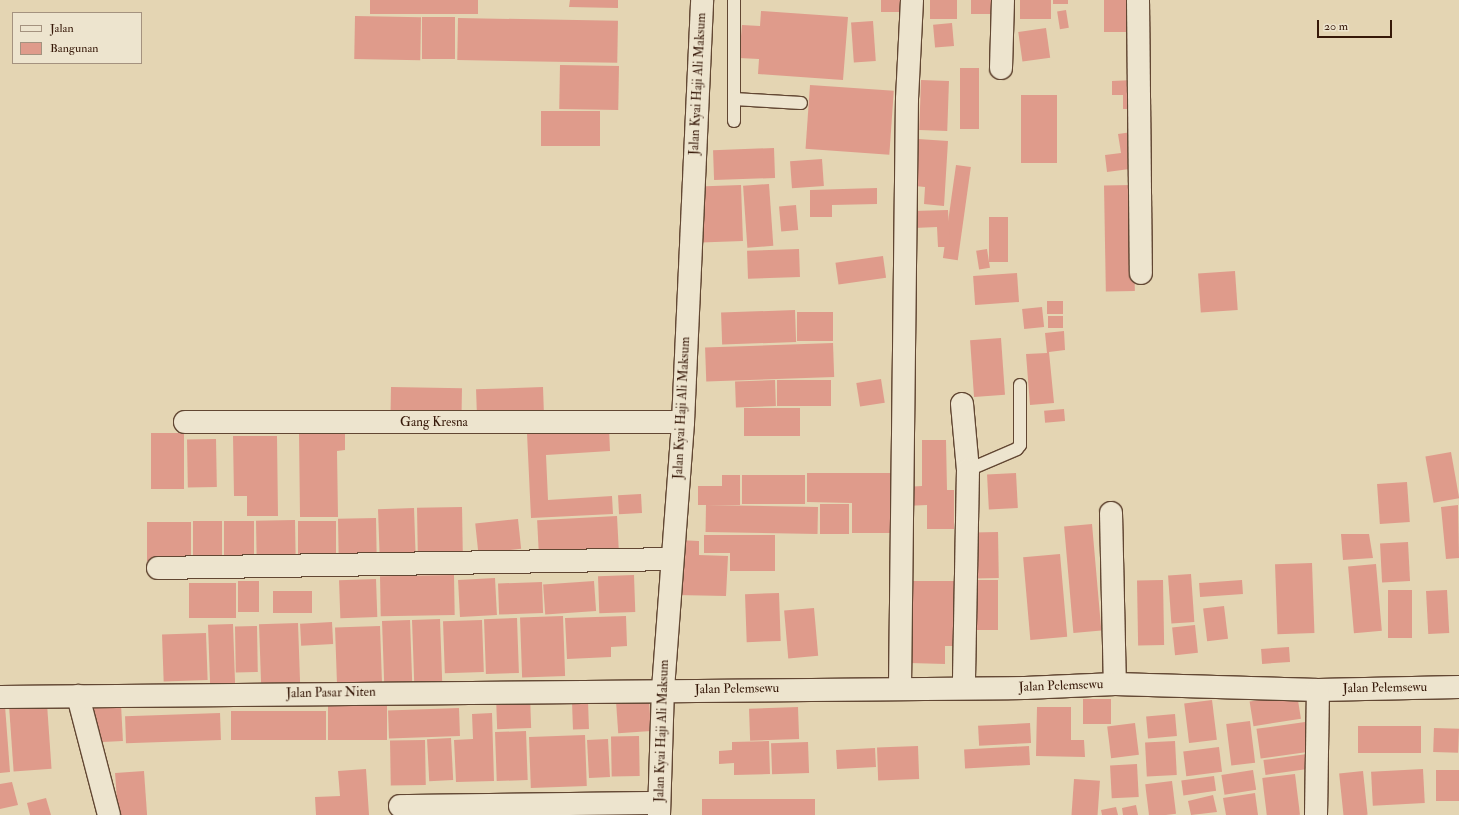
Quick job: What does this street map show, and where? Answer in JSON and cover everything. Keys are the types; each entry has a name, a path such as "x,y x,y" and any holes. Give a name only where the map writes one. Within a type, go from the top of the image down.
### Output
{"street":[{"name":"Jalan Kyai Haji Ali Maksum","path":"659,809 663,689 683,422 702,0"},
{"path":"900,687 907,99 912,0"},
{"path":"1001,68 1003,0"},
{"path":"1138,0 1141,273"},
{"path":"962,404 968,470 964,687"},
{"name":"Gang Kresna","path":"185,422 683,422"},
{"path":"1111,514 1115,684"},
{"path":"158,568 672,559"},
{"name":"Jalan Pelemsewu","path":"663,689 964,687 1115,684 1318,690 1459,687"},
{"name":"Jalan Pasar Niten","path":"0,697 663,689"},
{"path":"1316,815 1318,690"},
{"path":"78,696 109,815"},
{"path":"400,806 659,809"}],"lane":[{"path":"734,0 734,121"},
{"path":"734,99 801,103"},
{"path":"968,470 1017,449 1020,445 1020,384"}],"building":[{"path":"370,0 478,0 478,14 370,14"},
{"path":"570,0 618,0 618,8 569,7"},
{"path":"881,0 906,0 906,12 881,12"},
{"path":"930,0 957,0 957,19 930,19"},
{"path":"971,0 993,0 993,14 971,14"},
{"path":"1020,0 1051,0 1051,19 1020,19"},
{"path":"1053,0 1068,0 1068,4 1053,4"},
{"path":"1104,0 1129,0 1129,32 1104,32"},
{"path":"1066,10 1069,28 1060,29 1057,11"},
{"path":"761,11 848,17 843,80 758,74 759,59 739,58 742,25 760,26"},
{"path":"355,16 421,17 420,60 354,59"},
{"path":"422,17 455,17 455,59 422,59"},
{"path":"458,18 618,21 617,63 457,60"},
{"path":"873,21 876,61 854,62 851,23"},
{"path":"952,23 954,46 935,48 933,25"},
{"path":"1046,28 1050,58 1022,62 1018,32"},
{"path":"560,65 619,66 618,110 559,109"},
{"path":"960,68 979,68 979,129 960,129"},
{"path":"921,80 949,81 947,131 919,130"},
{"path":"1134,80 1135,109 1123,109 1123,95 1112,95 1112,81"},
{"path":"810,85 894,91 889,155 806,149"},
{"path":"1021,95 1057,95 1057,163 1021,163"},
{"path":"541,111 600,111 600,146 541,146"},
{"path":"1132,132 1137,168 1107,172 1105,155 1121,153 1118,134"},
{"path":"918,139 948,141 944,206 924,204 925,187 915,186"},
{"path":"774,148 775,178 714,180 713,150"},
{"path":"822,159 824,186 792,188 790,161"},
{"path":"956,165 971,167 958,260 943,258"},
{"path":"769,184 773,246 747,248 743,186"},
{"path":"741,185 743,241 701,242 699,186"},
{"path":"1133,185 1135,291 1106,291 1104,186"},
{"path":"877,188 877,204 832,205 832,217 810,217 810,190"},
{"path":"796,205 798,230 781,231 779,206"},
{"path":"948,210 950,247 938,247 937,227 914,228 913,211"},
{"path":"989,217 1008,217 1008,262 989,262"},
{"path":"799,249 800,277 748,279 747,251"},
{"path":"987,249 990,268 979,269 976,251"},
{"path":"883,256 886,278 839,284 835,263"},
{"path":"1235,271 1238,310 1201,312 1198,274"},
{"path":"1017,273 1019,302 975,305 973,276"},
{"path":"1047,301 1063,301 1063,314 1047,314"},
{"path":"1042,307 1044,327 1024,329 1022,309"},
{"path":"795,310 796,342 722,345 721,313"},
{"path":"797,312 833,312 833,341 797,341"},
{"path":"1048,316 1063,316 1063,328 1048,328"},
{"path":"1064,331 1065,350 1049,352 1054,403 1030,405 1026,354 1047,353 1045,333"},
{"path":"1001,338 1005,395 974,397 970,340"},
{"path":"833,343 834,377 706,381 705,347"},
{"path":"881,379 885,403 860,407 856,383"},
{"path":"775,380 776,406 736,407 735,381"},
{"path":"777,380 831,380 831,406 777,406"},
{"path":"391,387 462,388 461,418 390,417"},
{"path":"543,387 544,415 477,417 476,389"},
{"path":"744,408 800,408 800,436 744,436"},
{"path":"1064,409 1065,421 1045,423 1044,411"},
{"path":"609,428 610,451 546,455 548,500 612,496 613,514 531,518 527,433"},
{"path":"151,433 184,433 184,489 151,489"},
{"path":"299,433 345,433 345,450 337,451 338,517 300,517"},
{"path":"233,436 277,436 278,516 247,516 247,496 234,496"},
{"path":"216,439 217,487 188,487 187,440"},
{"path":"922,440 946,440 947,490 954,490 954,529 927,529 927,505 905,506 905,487 922,486"},
{"path":"1451,452 1459,498 1434,503 1425,457"},
{"path":"807,473 897,473 897,533 852,533 852,503 807,502"},
{"path":"1016,473 1018,508 989,509 987,475"},
{"path":"722,475 740,475 740,505 698,505 698,486 722,486"},
{"path":"742,475 805,475 805,504 742,504"},
{"path":"1407,482 1410,522 1380,524 1377,484"},
{"path":"641,494 642,513 619,514 618,495"},
{"path":"820,504 849,504 849,534 820,534"},
{"path":"706,505 818,507 818,534 706,532"},
{"path":"1458,505 1459,558 1446,559 1441,507"},
{"path":"462,507 463,557 418,558 417,508"},
{"path":"414,508 416,557 380,558 378,509"},
{"path":"617,516 619,554 539,558 537,520"},
{"path":"376,518 377,557 339,558 338,519"},
{"path":"518,519 521,549 478,553 475,523"},
{"path":"295,520 296,560 257,561 256,521"},
{"path":"193,521 222,521 222,562 193,562"},
{"path":"224,521 254,521 254,561 224,561"},
{"path":"298,521 336,521 336,560 298,560"},
{"path":"147,522 191,522 191,561 147,561"},
{"path":"1092,524 1101,631 1073,633 1064,526"},
{"path":"973,532 998,532 999,578 974,578"},
{"path":"1341,534 1369,534 1373,558 1343,560"},
{"path":"704,535 775,535 775,571 730,571 730,553 704,553"},
{"path":"678,540 699,541 699,555 728,556 726,596 676,595"},
{"path":"1408,542 1410,581 1382,582 1380,543"},
{"path":"1060,554 1067,637 1030,640 1023,557"},
{"path":"1312,563 1314,633 1277,634 1275,564"},
{"path":"1376,564 1382,631 1354,633 1348,566"},
{"path":"1191,574 1194,622 1171,623 1168,576"},
{"path":"454,575 455,615 381,616 380,576"},
{"path":"634,575 635,612 599,613 598,576"},
{"path":"495,578 497,615 460,617 458,580"},
{"path":"376,579 377,617 340,618 339,580"},
{"path":"972,580 998,580 998,630 972,630"},
{"path":"1137,580 1163,580 1164,645 1138,645"},
{"path":"1242,580 1243,594 1200,597 1199,583"},
{"path":"238,581 259,581 259,612 238,612"},
{"path":"594,581 596,611 545,614 543,585"},
{"path":"911,581 954,581 953,646 945,646 945,664 910,663"},
{"path":"542,582 543,613 499,615 498,584"},
{"path":"189,583 236,583 236,618 189,618"},
{"path":"1388,590 1412,590 1412,638 1388,638"},
{"path":"1447,590 1449,633 1428,634 1426,591"},
{"path":"273,591 312,591 312,613 273,613"},
{"path":"779,593 781,641 747,642 745,594"},
{"path":"1224,606 1228,639 1207,641 1203,609"},
{"path":"814,608 818,656 788,658 784,611"},
{"path":"563,616 565,676 522,677 520,618"},
{"path":"626,616 627,646 611,647 611,657 567,659 565,618"},
{"path":"517,618 519,673 486,674 484,619"},
{"path":"440,619 442,684 414,685 412,620"},
{"path":"410,620 412,685 384,686 382,621"},
{"path":"482,620 484,672 445,673 443,621"},
{"path":"332,622 333,644 301,646 300,624"},
{"path":"298,623 300,685 261,686 259,624"},
{"path":"233,624 235,683 210,684 208,625"},
{"path":"1195,625 1198,653 1175,655 1172,627"},
{"path":"235,626 257,626 258,672 236,672"},
{"path":"380,626 382,687 337,689 335,628"},
{"path":"206,633 208,680 164,682 162,635"},
{"path":"1289,647 1290,662 1262,664 1261,649"},
{"path":"1297,694 1301,719 1254,726 1250,702"},
{"path":"530,695 531,728 497,729 496,696"},
{"path":"1083,699 1111,699 1111,724 1083,724"},
{"path":"649,700 651,731 618,733 616,702"},
{"path":"1212,700 1217,740 1189,743 1184,703"},
{"path":"588,701 589,729 573,730 572,702"},
{"path":"328,702 387,702 387,740 328,740"},
{"path":"47,704 52,769 14,771 9,707"},
{"path":"121,704 123,741 92,743 90,706"},
{"path":"5,706 10,772 0,773 0,707"},
{"path":"798,707 799,739 750,741 749,709"},
{"path":"1037,707 1071,707 1071,740 1084,740 1085,757 1036,756"},
{"path":"459,708 460,736 389,738 388,710"},
{"path":"231,711 326,711 326,740 231,740"},
{"path":"220,713 221,740 126,743 125,716"},
{"path":"492,713 494,781 456,782 454,740 473,739 472,714"},
{"path":"1175,714 1177,736 1148,738 1146,717"},
{"path":"1250,721 1255,763 1231,766 1226,724"},
{"path":"1305,722 1309,752 1261,759 1256,729"},
{"path":"1030,723 1031,743 979,746 978,726"},
{"path":"1135,723 1139,755 1111,758 1107,726"},
{"path":"1358,726 1421,726 1421,753 1358,753"},
{"path":"1434,728 1459,729 1458,753 1433,752"},
{"path":"526,731 528,780 497,781 495,732"},
{"path":"585,735 587,786 531,788 529,737"},
{"path":"611,736 639,736 640,776 612,776"},
{"path":"451,738 453,780 429,781 427,739"},
{"path":"608,739 610,777 589,778 587,740"},
{"path":"425,740 426,785 391,786 390,741"},
{"path":"769,741 770,774 734,775 734,763 719,764 719,751 732,750 732,742"},
{"path":"1175,741 1177,775 1147,777 1145,743"},
{"path":"808,742 809,773 772,774 771,743"},
{"path":"918,746 919,779 878,780 877,747"},
{"path":"1029,746 1030,765 965,768 964,749"},
{"path":"1219,747 1222,772 1186,776 1183,751"},
{"path":"875,748 876,767 837,769 836,750"},
{"path":"1307,754 1309,769 1266,775 1263,760"},
{"path":"1137,764 1139,797 1112,798 1110,765"},
{"path":"366,769 369,815 316,815 315,797 340,796 338,771"},
{"path":"1423,769 1425,803 1373,806 1371,772"},
{"path":"1253,770 1256,790 1225,795 1221,775"},
{"path":"1436,770 1459,770 1459,801 1436,801"},
{"path":"144,771 147,815 118,815 115,773"},
{"path":"1363,771 1368,815 1343,815 1339,774"},
{"path":"1295,774 1300,815 1267,815 1262,778"},
{"path":"1214,776 1216,791 1183,795 1181,781"},
{"path":"1074,779 1100,781 1098,815 1071,815"},
{"path":"1172,781 1176,814 1149,815 1145,784"},
{"path":"12,782 18,805 0,809 0,784"},
{"path":"1255,793 1258,815 1226,815 1223,798"},
{"path":"1213,795 1217,812 1191,815 1188,801"},
{"path":"46,798 51,815 30,815 27,803"},
{"path":"702,799 815,799 815,815 702,815"},
{"path":"1136,805 1138,815 1123,815 1122,808"},
{"path":"1116,807 1118,815 1102,815 1101,810"}]}
